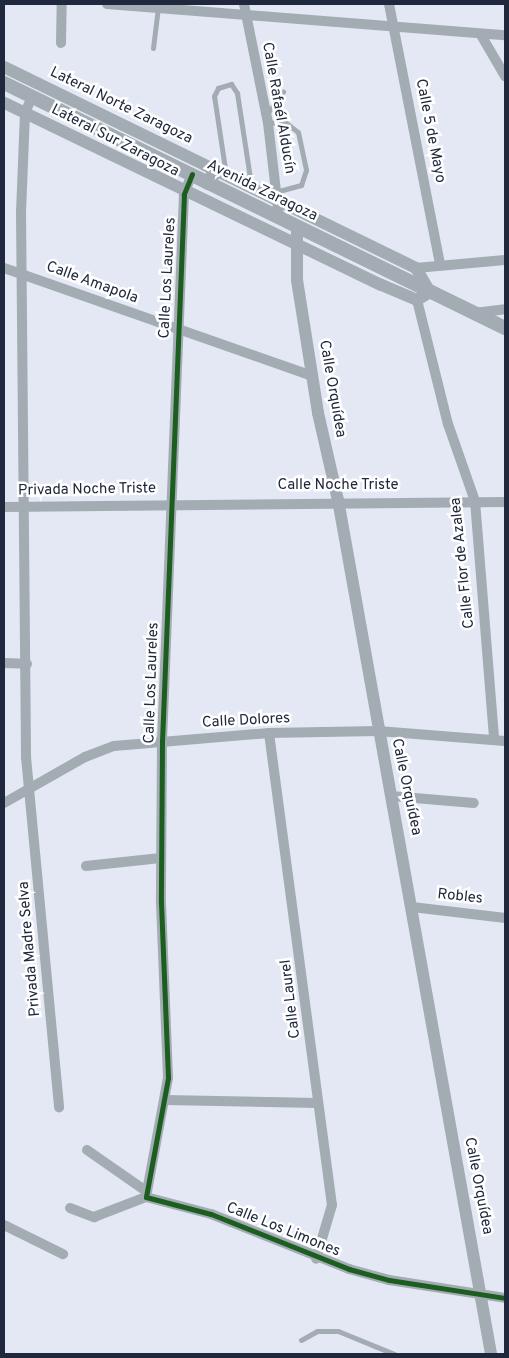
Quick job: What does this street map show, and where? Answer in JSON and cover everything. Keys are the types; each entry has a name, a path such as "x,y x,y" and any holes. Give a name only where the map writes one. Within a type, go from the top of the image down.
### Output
{"main road":[{"name":"Avenida Zaragoza","path":"11,81 32,98 192,174 505,328"},
{"path":"208,182 221,173"}],"street":[{"path":"61,43 62,4"},
{"path":"107,4 481,35 505,35"},
{"name":"Calle Rafaél Alducín","path":"244,4 267,119 278,196 279,217"},
{"name":"Calle 5 de Mayo","path":"389,4 440,265"},
{"path":"481,35 505,76"},
{"name":"Lateral Norte Zaragoza","path":"4,67 11,81 251,188 278,196 416,268"},
{"path":"25,114 32,98"},
{"name":"Lateral Sur Zaragoza","path":"4,103 184,194 417,300"},
{"name":"Privada Madre Selva","path":"25,114 22,274 29,788 58,1107"},
{"name":"Calle Los Laureles","path":"146,1194 165,1100 169,1020 161,858 162,742 184,194 192,174"},
{"name":"Calle Orquídea","path":"297,226 294,244 312,376 338,500 378,731 482,1294 491,1354"},
{"path":"417,300 430,292 416,268 505,260"},
{"name":"Calle Amapola","path":"4,268 312,376"},
{"name":"Calle Flor de Azalea","path":"417,300 448,424 475,501 494,740"},
{"path":"474,313 505,309"},
{"name":"Calle Noche Triste","path":"171,503 338,500 505,502"},
{"name":"Privada Noche Triste","path":"4,506 171,503"},
{"path":"4,663 27,664"},
{"name":"Calle Dolores","path":"4,803 100,750 162,742 269,733 378,731 505,740"},
{"name":"Calle Laurel","path":"269,733 332,1205 316,1260"},
{"path":"391,796 474,803"},
{"path":"86,866 161,858"},
{"name":"Robles","path":"412,907 505,918"},
{"path":"165,1100 318,1103"},
{"path":"70,1208 94,1217 146,1194 87,1150"},
{"name":"Calle Los Limones","path":"146,1194 211,1214 316,1260 389,1280 505,1298"},
{"path":"4,1225 63,1254"}],"lane":[{"path":"153,48 158,9"},
{"path":"221,173 214,96 224,84 234,86 237,93 251,188"},
{"path":"278,196 301,185 306,170 298,132 285,122 267,119 283,92"},
{"path":"302,1340 317,1331 338,1332 394,1354"}],"cycle path":[{"path":"192,174 184,194 162,742 161,903 168,1078 146,1197 211,1214 349,1269 389,1280 505,1298"}]}
